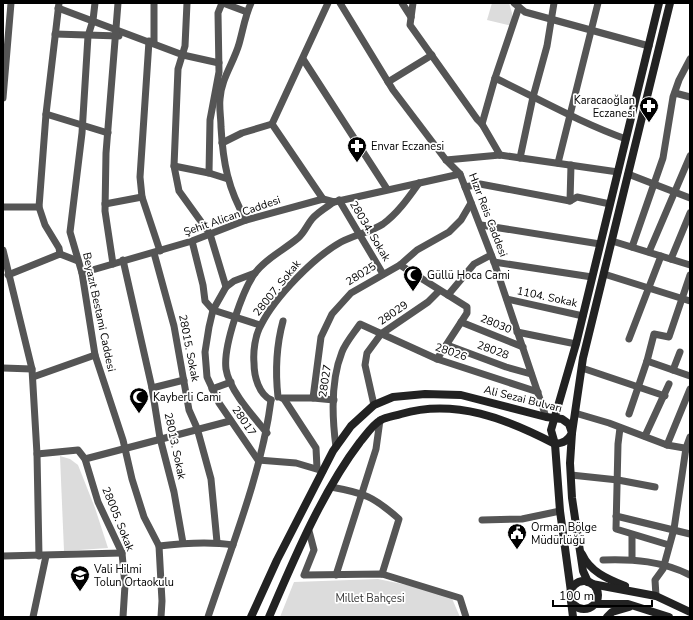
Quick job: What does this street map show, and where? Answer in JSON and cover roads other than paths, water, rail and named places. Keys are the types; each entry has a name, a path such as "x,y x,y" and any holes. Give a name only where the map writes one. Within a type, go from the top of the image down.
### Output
{"main road":[{"path":"573,617 560,512 555,444 552,437 550,417 576,344 659,3"},
{"path":"591,617 598,595 583,571 572,498 572,433 582,368 670,3"},
{"name":"Ali Sezai Bulvarı","path":"250,617 320,469 351,426 374,405 393,397 425,394 461,395 562,419 569,424 572,433"},
{"path":"269,617 289,571 331,487 346,462 380,420 413,410 454,407 497,418 555,444 563,442 572,433"},
{"path":"579,546 590,567 600,574 640,592"},
{"path":"571,592 576,584 590,583 656,596 690,612"},
{"path":"571,601 574,605 582,609 616,603 638,607 669,617"},
{"path":"607,617 612,612 624,607 638,607"}],"street":[{"path":"3,98 11,3"},
{"name":"Beyazıt Bestami Caddesi","path":"95,3 93,20 88,36 83,125 70,232 82,273 95,356 124,447 144,517 159,546 162,601 161,617"},
{"path":"113,264 105,221 105,204 114,33 118,3"},
{"name":"28015. Sokak","path":"154,3 140,177 142,197 157,252 174,326 189,410 197,428 211,479 217,542"},
{"path":"187,3 183,54 178,69 174,166 179,191 210,234 226,287 234,281 255,273 276,253 299,238 313,218 336,201"},
{"path":"246,220 234,200 228,179 222,143 220,98 223,73 219,63 218,13 223,3 247,12"},
{"path":"209,173 210,120 223,73 239,45 247,12 251,3"},
{"path":"222,143 242,133 272,124 328,3"},
{"name":"Hızır Reis Caddesi","path":"340,3 388,82 446,160 460,174 493,258 531,374 550,417"},
{"path":"402,3 411,17"},
{"path":"412,3 410,25 482,124 500,155"},
{"path":"520,158 533,97 547,46 554,3"},
{"path":"558,163 598,3"},
{"path":"482,124 515,4 525,12 649,46"},
{"path":"60,254 59,248 45,225 39,207 46,114 58,6 93,20 114,33"},
{"path":"55,34 88,36 114,33 133,36 183,54 219,63"},
{"path":"388,82 432,55"},
{"path":"303,59 387,190"},
{"path":"632,247 663,158 675,93 679,80 690,59"},
{"path":"495,78 571,114 592,127 626,140"},
{"path":"675,93 690,97"},
{"path":"46,114 108,133"},
{"path":"272,124 323,199 336,201 460,174"},
{"path":"446,160 500,155 618,172"},
{"path":"650,252 690,156"},
{"path":"570,201 571,165"},
{"path":"174,166 209,173 228,179"},
{"path":"628,174 690,198"},
{"name":"28007. Sokak","path":"271,400 264,396 254,371 253,356 260,325 279,299 320,256 342,242 382,225 391,218 419,183"},
{"path":"465,187 480,184 570,201 577,197 610,204"},
{"path":"105,204 142,197"},
{"name":"Şehit Alican Caddesi","path":"82,273 192,241 246,220 323,199"},
{"name":"28034. Sokak","path":"336,201 383,274"},
{"name":"28025","path":"313,398 321,337 332,314 351,293 400,265 417,250 449,232 462,220 471,203"},
{"path":"3,207 39,207"},
{"path":"671,259 690,213"},
{"path":"481,225 600,244"},
{"path":"192,241 203,285 205,301 213,310 260,325"},
{"path":"612,241 671,259 690,263"},
{"path":"3,250 33,377 42,556 34,617"},
{"path":"8,275 60,254 78,261"},
{"path":"629,339 661,256"},
{"path":"448,295 474,264 493,258 592,277"},
{"name":"28013. Sokak","path":"123,260 152,388 160,438 174,492 183,543"},
{"path":"400,265 439,291 467,307 467,313 437,359"},
{"path":"255,273 236,317 227,349 226,368 231,382 249,412 267,432"},
{"path":"604,274 690,301"},
{"path":"629,414 647,361 654,334 668,337 690,275"},
{"name":"28017","path":"226,287 213,310 206,352 207,377 230,421 258,460"},
{"name":"28029","path":"374,405 365,365 366,353 381,334 428,302 439,291"},
{"name":"1104. Sokak","path":"507,299 582,316"},
{"path":"258,460 296,463 320,469 316,448 281,398 276,371 277,343 283,321"},
{"name":"28030","path":"461,322 523,347"},
{"name":"28026","path":"360,324 437,359 538,392"},
{"name":"28027","path":"336,448 332,418 334,382 342,352 360,324"},
{"path":"517,332 576,344"},
{"name":"28028","path":"447,345 506,367 531,374"},
{"path":"674,370 680,352"},
{"path":"33,377 95,356"},
{"path":"647,361 690,376"},
{"path":"3,368 32,369"},
{"path":"582,368 665,396"},
{"path":"152,388 184,380"},
{"path":"212,389 231,382"},
{"path":"645,436 665,396 669,384"},
{"path":"667,445 690,389"},
{"path":"208,617 233,545 267,432 271,400 281,398 313,398 334,400"},
{"path":"575,414 645,436 667,445 688,449"},
{"path":"336,575 376,450 380,420"},
{"path":"37,454 78,450 85,459 124,447 230,421"},
{"path":"620,428 618,444 616,529 632,535 670,545"},
{"path":"656,596 655,580 664,565 674,529 690,437"},
{"name":"28005. Sokak","path":"85,459 98,502 122,554 125,585 123,617"},
{"path":"571,475 618,480 655,487"},
{"path":"331,487 362,493 381,503 400,519 382,574"},
{"path":"482,520 522,519 560,512"},
{"path":"616,516 690,534"},
{"path":"309,530 314,550 304,575 382,574 460,598 466,617"},
{"path":"632,535 632,560"},
{"path":"159,546 183,543 217,542 233,545"},
{"path":"3,556 122,554"},
{"path":"603,560 632,560 664,565 690,575"}],"place":[{"name":"Karacaoğlan Eczanesi","path":"649,123"},
{"name":"Envar Eczanesi","path":"357,163"},
{"name":"Güllü Hoca Cami","path":"413,292"},
{"name":"Kayberli Cami","path":"139,414"},
{"name":"Orman Bölge Müdürlüğü","path":"517,550"},
{"name":"Vali Hilmi Tolun Ortaokulu","path":"80,592"}],"park label":[{"name":"Millet Bahçesi","path":"370,598"}]}
